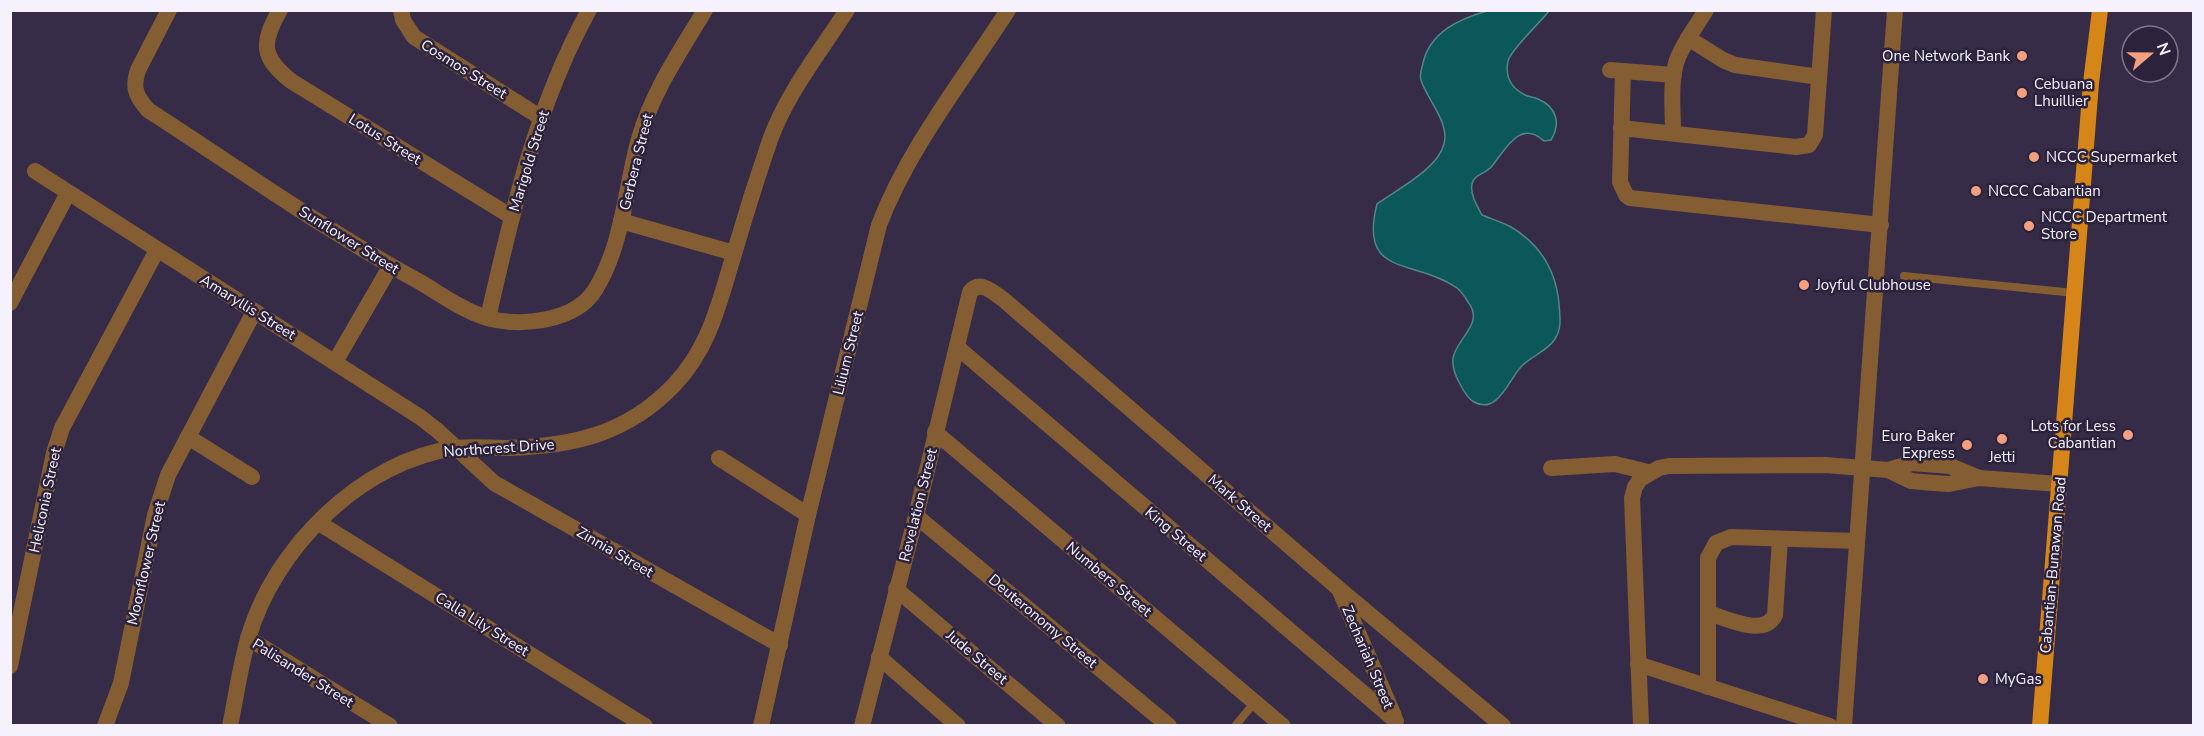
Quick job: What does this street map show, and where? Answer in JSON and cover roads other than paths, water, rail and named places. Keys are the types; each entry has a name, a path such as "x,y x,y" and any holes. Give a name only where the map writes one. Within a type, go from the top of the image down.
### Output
{"main road":[{"name":"Cabantian-Bunawan Road","path":"2040,726 2091,83 2100,10"}],"street":[{"name":"Sunflower Street","path":"168,10 138,70 134,91 148,110 390,267 462,308 488,318 526,323 551,319 576,308 594,292 605,270 621,220"},
{"name":"Lotus Street","path":"280,10 269,30 266,42 278,71 512,216"},
{"name":"Cosmos Street","path":"401,10 403,20 414,37 540,117"},
{"name":"Marigold Street","path":"488,318 512,216 540,117 577,31 589,10"},
{"name":"Gerbera Street","path":"621,220 639,139 649,109 666,74 705,10"},
{"name":"Northcrest Drive","path":"230,726 248,638 264,596 286,560 319,523 349,495 390,469 429,454 458,448 552,446 612,431 641,413 674,385 697,355 714,323 771,138 784,107 847,10"},
{"name":"Lilium Street","path":"761,726 808,515 879,225 908,162 1008,10"},
{"path":"1673,133 1676,63 1688,38 1706,10"},
{"path":"1621,128 1796,147 1809,145 1815,135 1824,10"},
{"path":"1844,726 1895,10"},
{"path":"1688,38 1735,65 1819,77"},
{"path":"1674,75 1616,70 1621,128 1620,182 1626,195 1630,198 1881,225"},
{"name":"Amaryllis Street","path":"35,171 335,362 429,424 458,448"},
{"path":"10,303 68,192"},
{"path":"621,220 734,253"},
{"name":"Heliconia Street","path":"10,666 52,462 62,428 158,250"},
{"path":"335,362 390,267"},
{"name":"Revelation Street","path":"862,726 970,292 975,286"},
{"name":"Mark Street","path":"975,286 986,287 1004,300 1338,588 1503,726"},
{"name":"Moonflower Street","path":"105,726 121,683 155,515 168,475 254,312"},
{"name":"King Street","path":"957,347 1397,723"},
{"name":"Numbers Street","path":"936,432 1283,726"},
{"path":"188,437 252,477"},
{"name":"Zinnia Street","path":"458,448 494,483 780,645"},
{"path":"719,458 808,515"},
{"path":"1641,726 1632,498 1640,479 1648,472 1669,466 1778,464 1888,470 1912,463 1950,466 1979,478 2059,484"},
{"path":"1551,468 1615,464 1648,472"},
{"name":"Deuteronomy Street","path":"916,516 1169,726"},
{"name":"Calla Lily Street","path":"319,523 645,726"},
{"path":"1708,687 1708,558 1716,543 1731,537 1857,541"},
{"path":"1708,613 1756,627 1767,626 1772,621 1775,615 1780,539"},
{"name":"Zechariah Street","path":"1338,588 1397,723"},
{"name":"Jude Street","path":"896,589 1058,726"},
{"name":"Palisander Street","path":"248,638 382,723"},
{"path":"879,657 958,726"},
{"path":"1638,664 1830,726"}],"lane":[{"path":"1904,276 2074,293"},
{"path":"1235,726 1255,702"}],"place":[{"name":"One Network Bank","path":"2022,56"},
{"name":"Cebuana Lhuillier","path":"2022,93"},
{"name":"NCCC Supermarket","path":"2034,157"},
{"name":"NCCC Cabantian","path":"1976,191"},
{"name":"NCCC Department Store","path":"2029,226"},
{"name":"Joyful Clubhouse","path":"1804,285"},
{"name":"Lots for Less Cabantian","path":"2128,435"},
{"name":"Jetti","path":"2002,439"},
{"name":"Euro Baker Express","path":"1967,445"},
{"name":"MyGas","path":"1983,679"}]}
